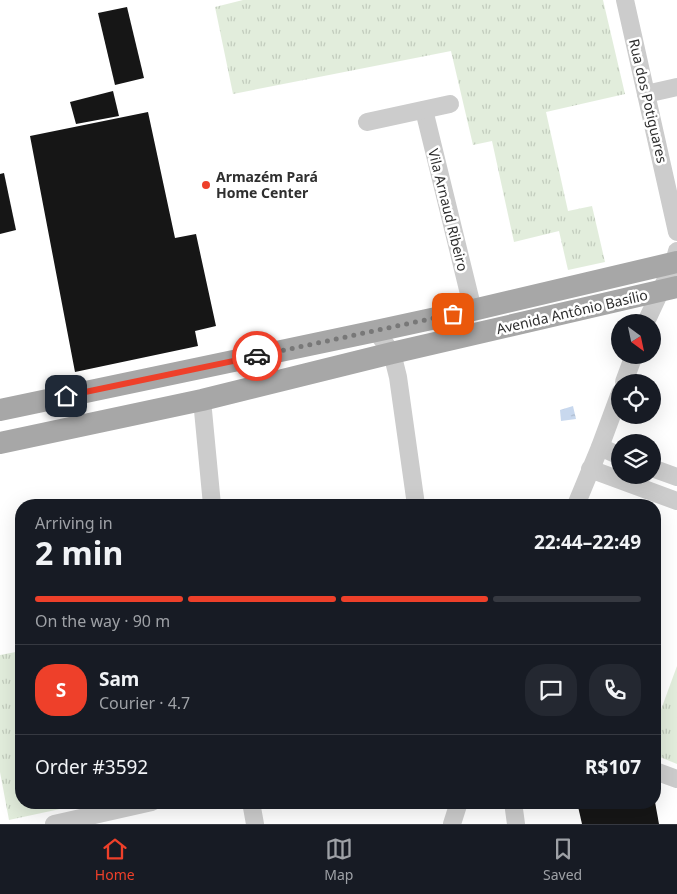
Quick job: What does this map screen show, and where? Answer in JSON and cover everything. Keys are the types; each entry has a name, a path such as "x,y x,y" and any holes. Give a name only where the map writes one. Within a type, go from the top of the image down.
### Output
{"main road":[{"name":"Avenida Antônio Basílio","path":"0,410 473,310 676,258"},
{"name":"Avenida Antônio Basílio","path":"0,443 202,400 392,353 668,290"}],"street":[{"name":"Rua dos Potiguares","path":"625,0 677,232"},
{"path":"646,94 677,87"},
{"path":"367,122 450,104"},
{"name":"Vila Arnaud Ribeiro","path":"424,110 473,310"},
{"path":"652,314 668,290 676,258"},
{"path":"376,331 392,353 398,377 415,499"},
{"path":"202,400 211,499"},
{"path":"578,499 611,417"},
{"path":"600,447 611,452"},
{"path":"590,469 677,501"},
{"path":"661,471 677,477"},
{"path":"661,773 677,779"},
{"path":"54,824 121,809"},
{"path":"252,809 254,824"},
{"path":"452,824 457,809"},
{"path":"514,809 516,824"}],"green space":[{"path":"243,0 603,0 625,94 546,112 568,211 592,206 605,262 568,270 559,231 514,242 492,141 473,145 451,51 233,94 215,7"},
{"path":"15,652 15,809 60,809 9,820 0,772 0,655"},
{"path":"677,666 677,764 661,757 661,710"}],"water":[{"path":"573,406 576,419 561,421 560,410"}],"building":[{"path":"127,7 144,78 115,85 98,13"},
{"path":"113,91 119,116 76,124 70,102"},
{"path":"148,112 175,238 196,234 216,326 195,331 198,346 75,372 30,136"},
{"path":"4,173 16,230 0,234 0,174"},
{"path":"579,809 656,809 659,824 582,824"}],"way so far":[{"path":"257,356 453,314"}],"place":[{"name":"Armazém Pará Home Center","path":"206,185"}],"route":[{"path":"66,396 257,356"}]}
